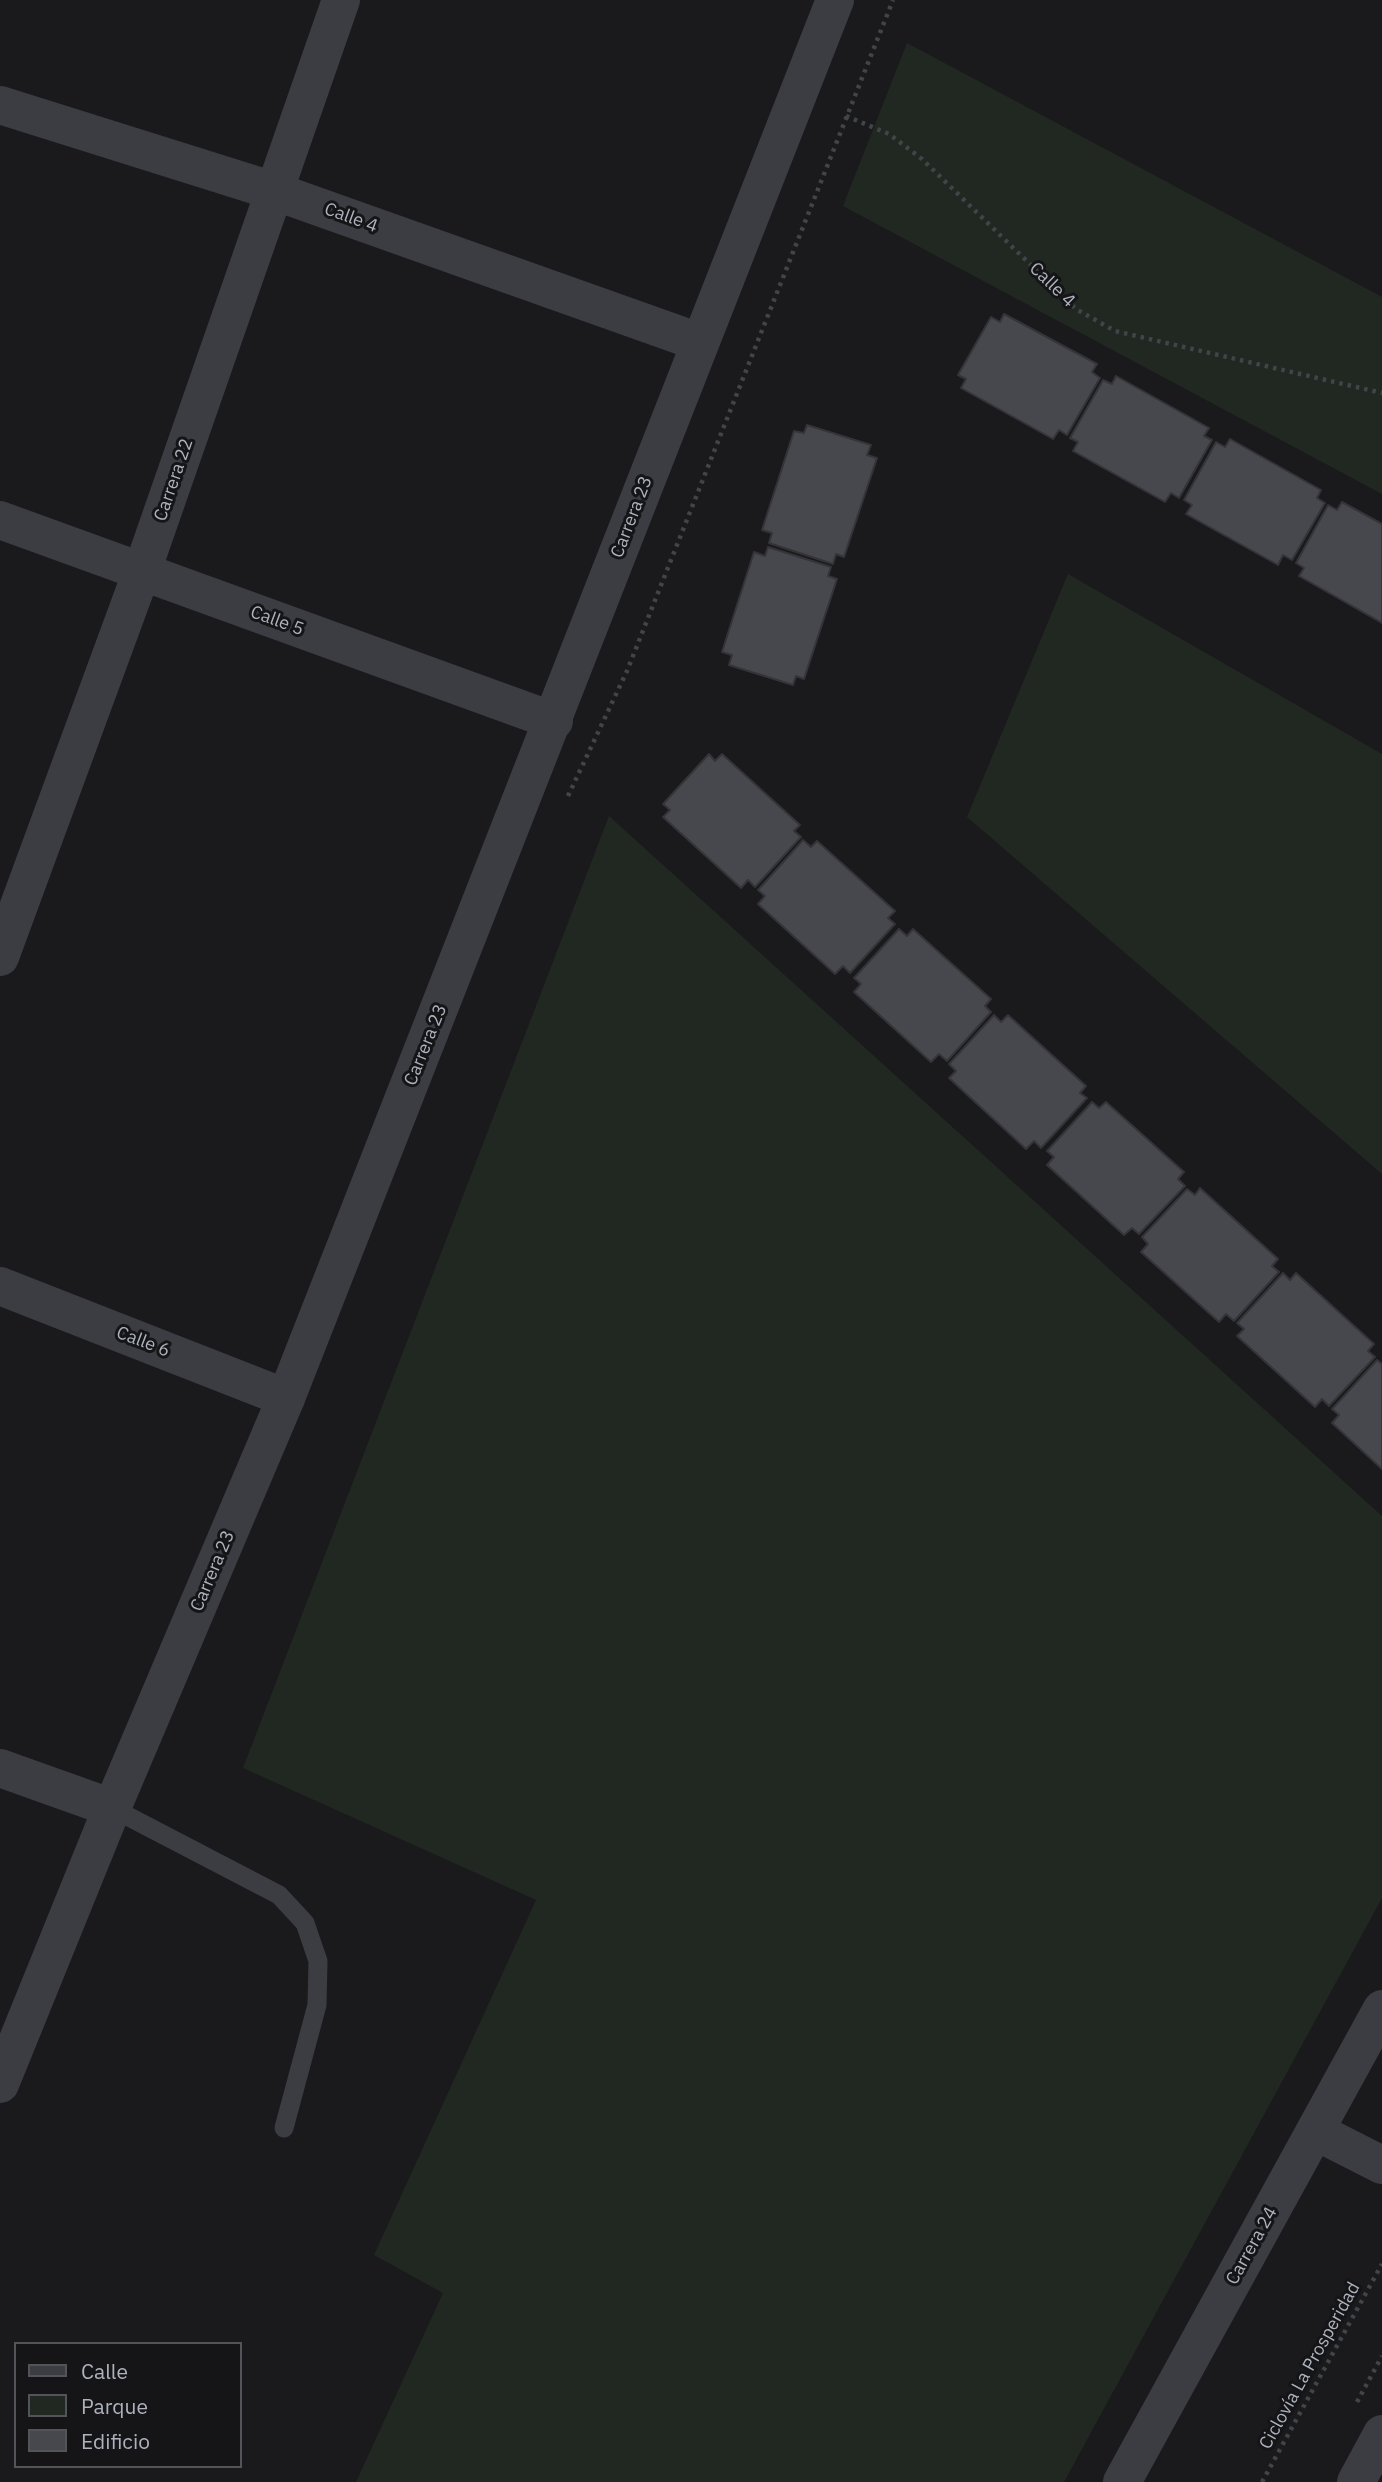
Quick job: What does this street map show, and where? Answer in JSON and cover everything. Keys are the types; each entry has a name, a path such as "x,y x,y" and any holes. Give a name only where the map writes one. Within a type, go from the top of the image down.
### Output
{"street":[{"name":"Carrera 22","path":"0,957 142,571 341,0"},
{"name":"Carrera 23","path":"0,2084 112,1808 286,1398 835,0"},
{"name":"Calle 4","path":"0,105 274,191 699,342"},
{"name":"Calle 5","path":"0,520 554,721"},
{"name":"Calle 6","path":"0,1286 286,1398"},
{"path":"0,1768 112,1808"},
{"name":"Carrera 24","path":"1122,2482 1382,2010"},
{"path":"1315,2131 1382,2165"},
{"path":"1356,2482 1382,2434"}],"lane":[{"path":"112,1808 279,1895 305,1923 318,1961 317,2005 284,2128"}],"path":[{"path":"565,802 594,746 627,671 893,0"},
{"name":"Calle 4","path":"846,116 889,134 922,159 1076,309 1115,331 1382,393"},
{"name":"Ciclovía La Prosperidad","path":"1262,2482 1382,2264"}],"green space":[{"path":"907,43 1382,297 1382,494 843,206"},
{"path":"1068,574 1382,754 1382,1174 967,817"},
{"path":"609,816 1382,1516 1382,1898 1064,2482 356,2482 443,2293 374,2255 536,1900 243,1768"}],"building":[{"path":"1004,314 1097,364 1092,372 1100,378 1067,435 1059,430 1053,439 961,388 966,379 958,375 991,317 1000,322"},
{"path":"1116,376 1209,428 1204,436 1212,440 1179,498 1171,493 1165,502 1073,451 1078,442 1070,438 1103,380 1112,384"},
{"path":"807,425 871,445 867,455 877,458 844,557 836,554 833,564 769,543 772,533 762,530 794,431 804,433"},
{"path":"1230,439 1321,490 1317,498 1325,503 1292,560 1283,555 1278,565 1186,514 1192,505 1184,500 1216,442 1225,447"},
{"path":"1342,502 1382,524 1382,623 1299,576 1304,568 1296,563 1328,505 1337,510"},
{"path":"768,547 831,567 828,576 837,579 804,679 796,676 793,685 729,665 732,655 722,652 754,552 765,556"},
{"path":"709,754 715,761 722,754 800,825 794,831 801,837 755,887 748,880 741,888 663,817 670,810 663,804"},
{"path":"803,840 811,847 817,841 895,911 888,918 895,924 850,973 843,966 835,974 758,904 765,896 758,890"},
{"path":"899,929 907,936 913,929 991,999 985,1006 991,1012 947,1061 939,1054 931,1062 854,992 861,984 854,978"},
{"path":"994,1015 1001,1022 1008,1015 1086,1086 1080,1093 1087,1098 1041,1148 1034,1141 1026,1149 949,1078 956,1071 949,1064"},
{"path":"1092,1102 1099,1108 1106,1102 1184,1172 1178,1179 1185,1186 1139,1234 1132,1228 1124,1235 1047,1165 1054,1157 1047,1151"},
{"path":"1200,1188 1278,1259 1272,1266 1279,1272 1234,1321 1226,1314 1219,1322 1141,1252 1148,1244 1142,1237 1187,1189 1195,1195"},
{"path":"1283,1273 1290,1280 1296,1273 1374,1344 1368,1351 1375,1357 1329,1406 1322,1399 1315,1407 1237,1336 1244,1329 1237,1323"},
{"path":"1377,1360 1382,1364 1382,1469 1332,1423 1339,1415 1332,1409"}]}
